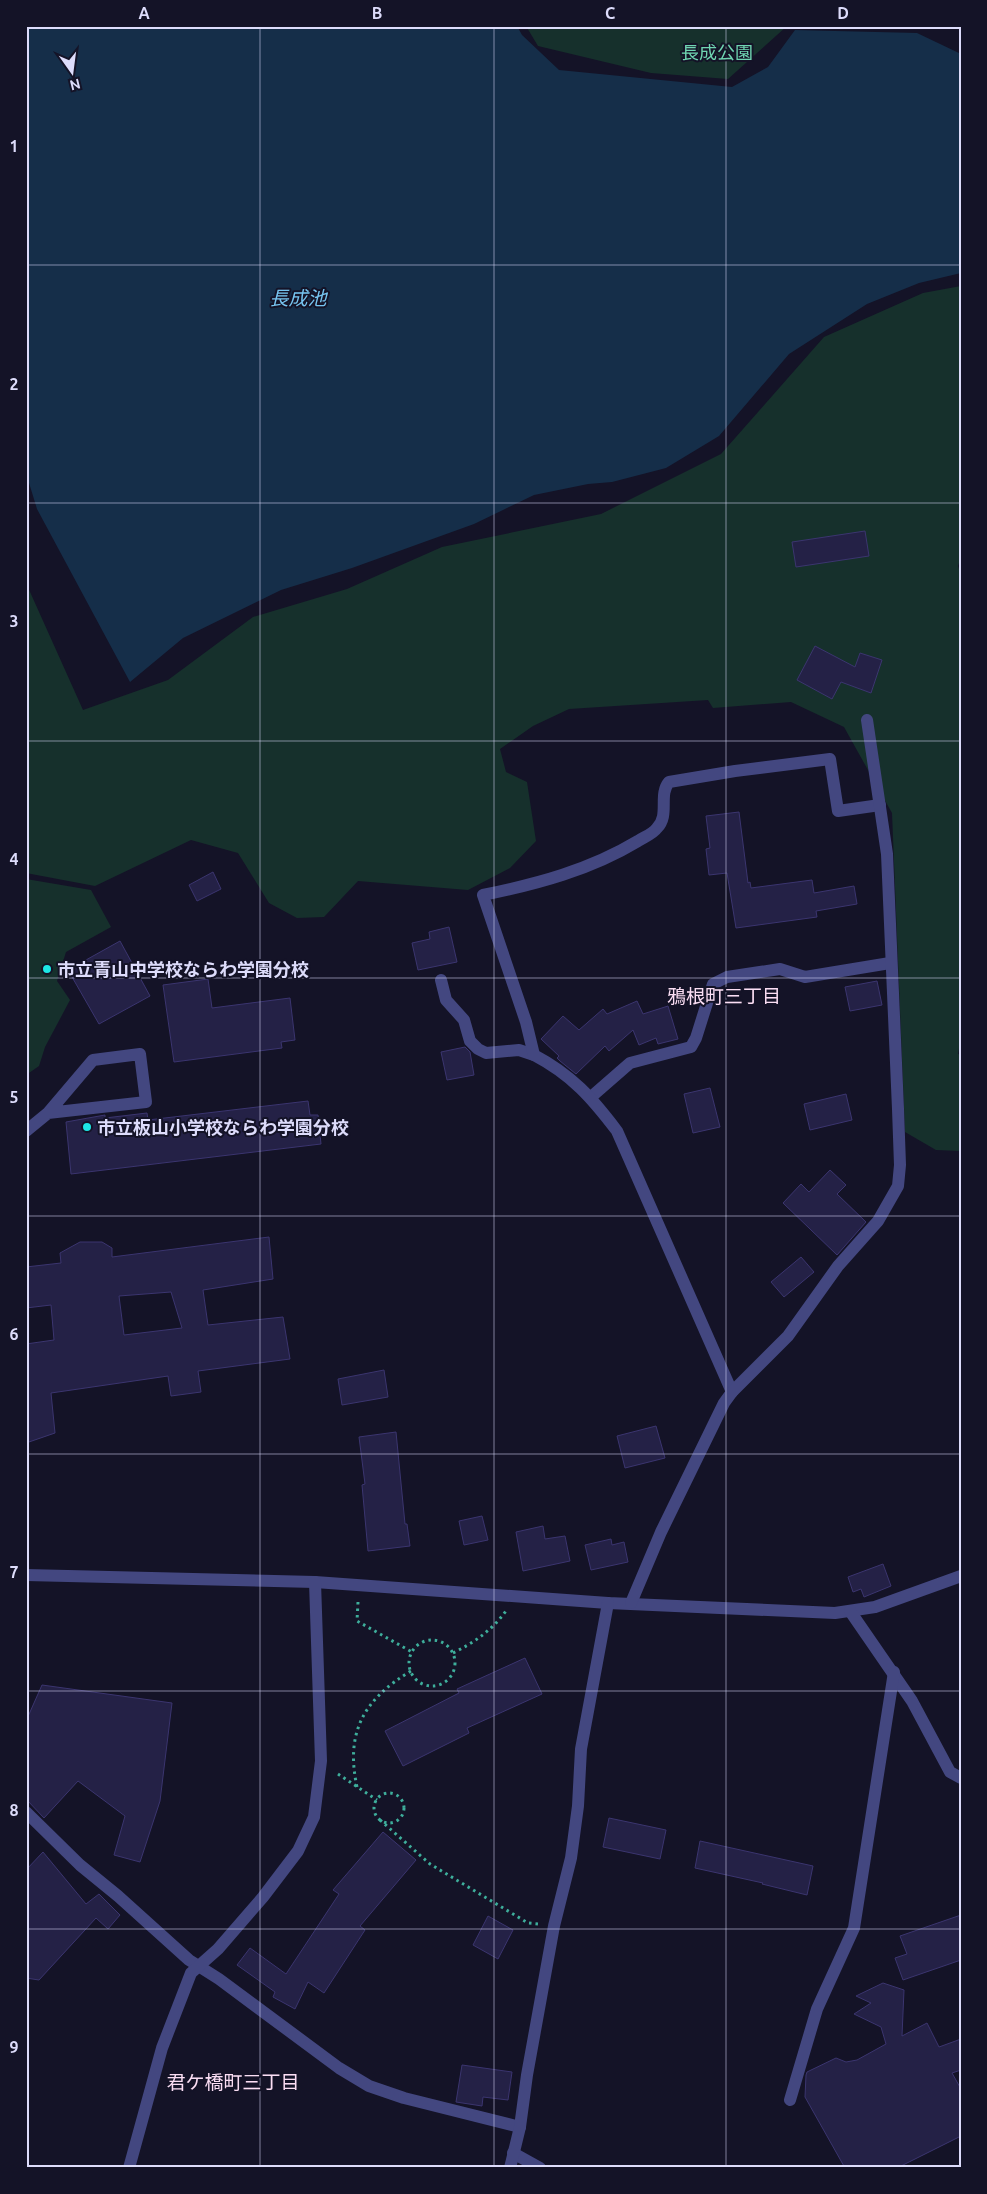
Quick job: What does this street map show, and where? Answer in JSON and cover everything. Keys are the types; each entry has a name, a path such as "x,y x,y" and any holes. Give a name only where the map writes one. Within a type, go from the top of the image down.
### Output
{"street":[{"path":"631,1603 661,1532 712,1426 732,1392 788,1336 838,1266 878,1221 898,1186 900,1165 899,1118 890,963 887,854 867,720"},
{"path":"534,1055 526,1022 483,895 539,883 569,873 624,849 657,829 664,818 665,788 669,782 735,771 830,759 838,811 880,805"},
{"path":"591,1097 630,1063 691,1047 696,1038 713,984 727,977 780,969 805,977 890,963"},
{"path":"441,980 446,1000 464,1020 470,1041 478,1049 486,1053 519,1050 554,1065 591,1097 617,1131 732,1392"},
{"path":"26,1131 48,1112 93,1060 140,1054 146,1102 48,1112"},
{"path":"26,1576 315,1582 608,1603 797,1612 850,1611 875,1607 961,1576"},
{"path":"130,2168 162,2048 191,1973 218,1949 263,1897 298,1851 314,1817 321,1761 315,1582"},
{"path":"510,2168 520,2127 554,1926 571,1858 578,1806 581,1749 608,1603"},
{"path":"850,1611 894,1672 912,1701 950,1772 961,1778"},
{"path":"790,2100 817,2009 854,1928 894,1672"},
{"path":"26,1812 80,1865 125,1902 189,1960 338,2068 368,2086 404,2098 520,2127"},
{"path":"514,2153 540,2168"}],"path":[{"path":"358,1602 357,1621 412,1652"},
{"path":"453,1653 484,1635 506,1611"},
{"path":"431,1640 445,1644 453,1653 454,1672 442,1683 427,1685 419,1682 412,1672 409,1660 412,1652 423,1642 431,1640"},
{"path":"357,1787 354,1774 353,1748 359,1723 375,1698 386,1688 412,1672"},
{"path":"338,1774 376,1800"},
{"path":"380,1820 389,1823 398,1820 404,1811 402,1801 394,1794 385,1794 376,1800 374,1808 380,1820 430,1864 528,1924 554,1926"}],"green space":[{"name":"長成公園","path":"526,26 787,26 728,79 651,73 538,46"},
{"path":"961,286 961,557 958,566 961,575 961,1038 958,1054 961,1055 961,1151 936,1150 905,1132 892,813 844,727 791,702 713,708 708,700 569,709 533,726 500,749 506,772 527,782 536,841 510,868 468,890 358,881 324,917 297,918 269,903 238,853 191,840 95,886 26,873 26,583 83,710 168,680 253,617 347,589 442,547 601,514 721,454 824,337 923,293"},
{"path":"26,879 91,890 111,927 66,952 57,981 70,1000 45,1047 39,1066 26,1075"}],"water":[{"name":"長成池","path":"26,26 517,26 522,35 559,70 732,87 768,67 795,30 917,33 961,54 961,273 919,283 867,304 789,354 719,436 666,468 612,482 588,484 534,495 474,524 352,568 281,590 183,638 130,682 37,509 26,473"}],"building":[{"path":"865,531 869,556 796,567 792,542"},
{"path":"815,646 855,667 860,653 882,660 871,693 841,682 832,699 797,680"},
{"path":"739,812 748,883 750,882 751,888 812,880 814,893 854,886 857,904 816,911 817,917 736,928 727,873 709,875 706,849 710,848 706,816"},
{"path":"213,872 221,889 197,901 189,885"},
{"path":"449,927 457,962 418,970 412,943 430,939 429,932"},
{"path":"120,941 150,996 99,1024 68,970"},
{"path":"208,979 212,1008 290,998 295,1040 281,1042 282,1048 174,1062 163,985"},
{"path":"877,981 882,1005 850,1011 845,987"},
{"path":"637,1001 643,1014 668,1006 678,1039 658,1044 656,1038 639,1045 633,1030 609,1051 605,1046 576,1074 557,1058 559,1056 541,1039 563,1016 579,1030 603,1009 607,1014"},
{"path":"465,1047 470,1052 474,1075 447,1080 441,1052"},
{"path":"710,1088 720,1127 693,1133 684,1094"},
{"path":"846,1094 852,1120 810,1130 804,1104"},
{"path":"308,1101 310,1115 318,1115 321,1144 71,1174 66,1122 105,1115 105,1118 147,1113 148,1120"},
{"path":"830,1170 846,1185 837,1194 866,1222 837,1255 783,1203 801,1184 809,1192"},
{"path":"269,1237 273,1279 203,1290 208,1325 283,1317 290,1359 198,1371 201,1392 171,1396 168,1376 51,1393 55,1433 26,1443 26,1344 54,1340 51,1305 26,1308 26,1267 61,1263 60,1253 80,1242 102,1242 112,1248 112,1257","holes":["171,1292 182,1328 124,1335 119,1296"]},
{"path":"801,1257 814,1272 784,1297 771,1282"},
{"path":"384,1370 388,1397 342,1405 338,1379"},
{"path":"656,1426 665,1458 625,1468 617,1436"},
{"path":"396,1432 405,1524 407,1524 410,1546 368,1551 362,1485 365,1484 359,1437"},
{"path":"482,1516 488,1540 464,1545 459,1521"},
{"path":"543,1526 545,1539 565,1536 570,1561 523,1571 516,1532"},
{"path":"611,1539 612,1545 624,1542 628,1562 591,1570 585,1545"},
{"path":"883,1564 891,1586 864,1597 861,1589 853,1592 848,1577"},
{"path":"525,1658 542,1694 467,1728 469,1733 403,1766 385,1731 459,1693 457,1689"},
{"path":"42,1685 172,1703 160,1801 140,1862 114,1855 125,1816 78,1781 44,1818 26,1799 26,1721"},
{"path":"609,1818 666,1830 660,1859 603,1847"},
{"path":"383,1832 416,1860 360,1926 365,1930 324,1993 308,1982 295,2009 273,1997 275,1992 237,1965 250,1948 286,1974 339,1894 333,1890"},
{"path":"700,1841 813,1866 807,1895 695,1868"},
{"path":"43,1852 86,1904 99,1894 120,1915 108,1929 96,1918 39,1980 26,1978 26,1870"},
{"path":"961,1915 961,1960 903,1980 895,1958 907,1954 900,1936"},
{"path":"488,1916 513,1930 498,1959 473,1945"},
{"path":"883,1983 904,1990 902,2036 927,2023 939,2047 961,2039 961,2070 952,2073 961,2089 961,2136 897,2168 845,2168 805,2097 806,2075 807,2072 836,2058 846,2062 857,2060 886,2044 881,2027 854,2014 871,2003 856,1996"},
{"path":"462,2065 512,2072 508,2100 483,2097 482,2106 456,2102"}],"place":[{"name":"市立青山中学校ならわ学園分校","path":"47,969"},
{"name":"市立板山小学校ならわ学園分校","path":"87,1127"}],"district":[{"name":"鴉根町三丁目","path":"724,996"},
{"name":"君ケ橋町三丁目","path":"233,2082"}]}
